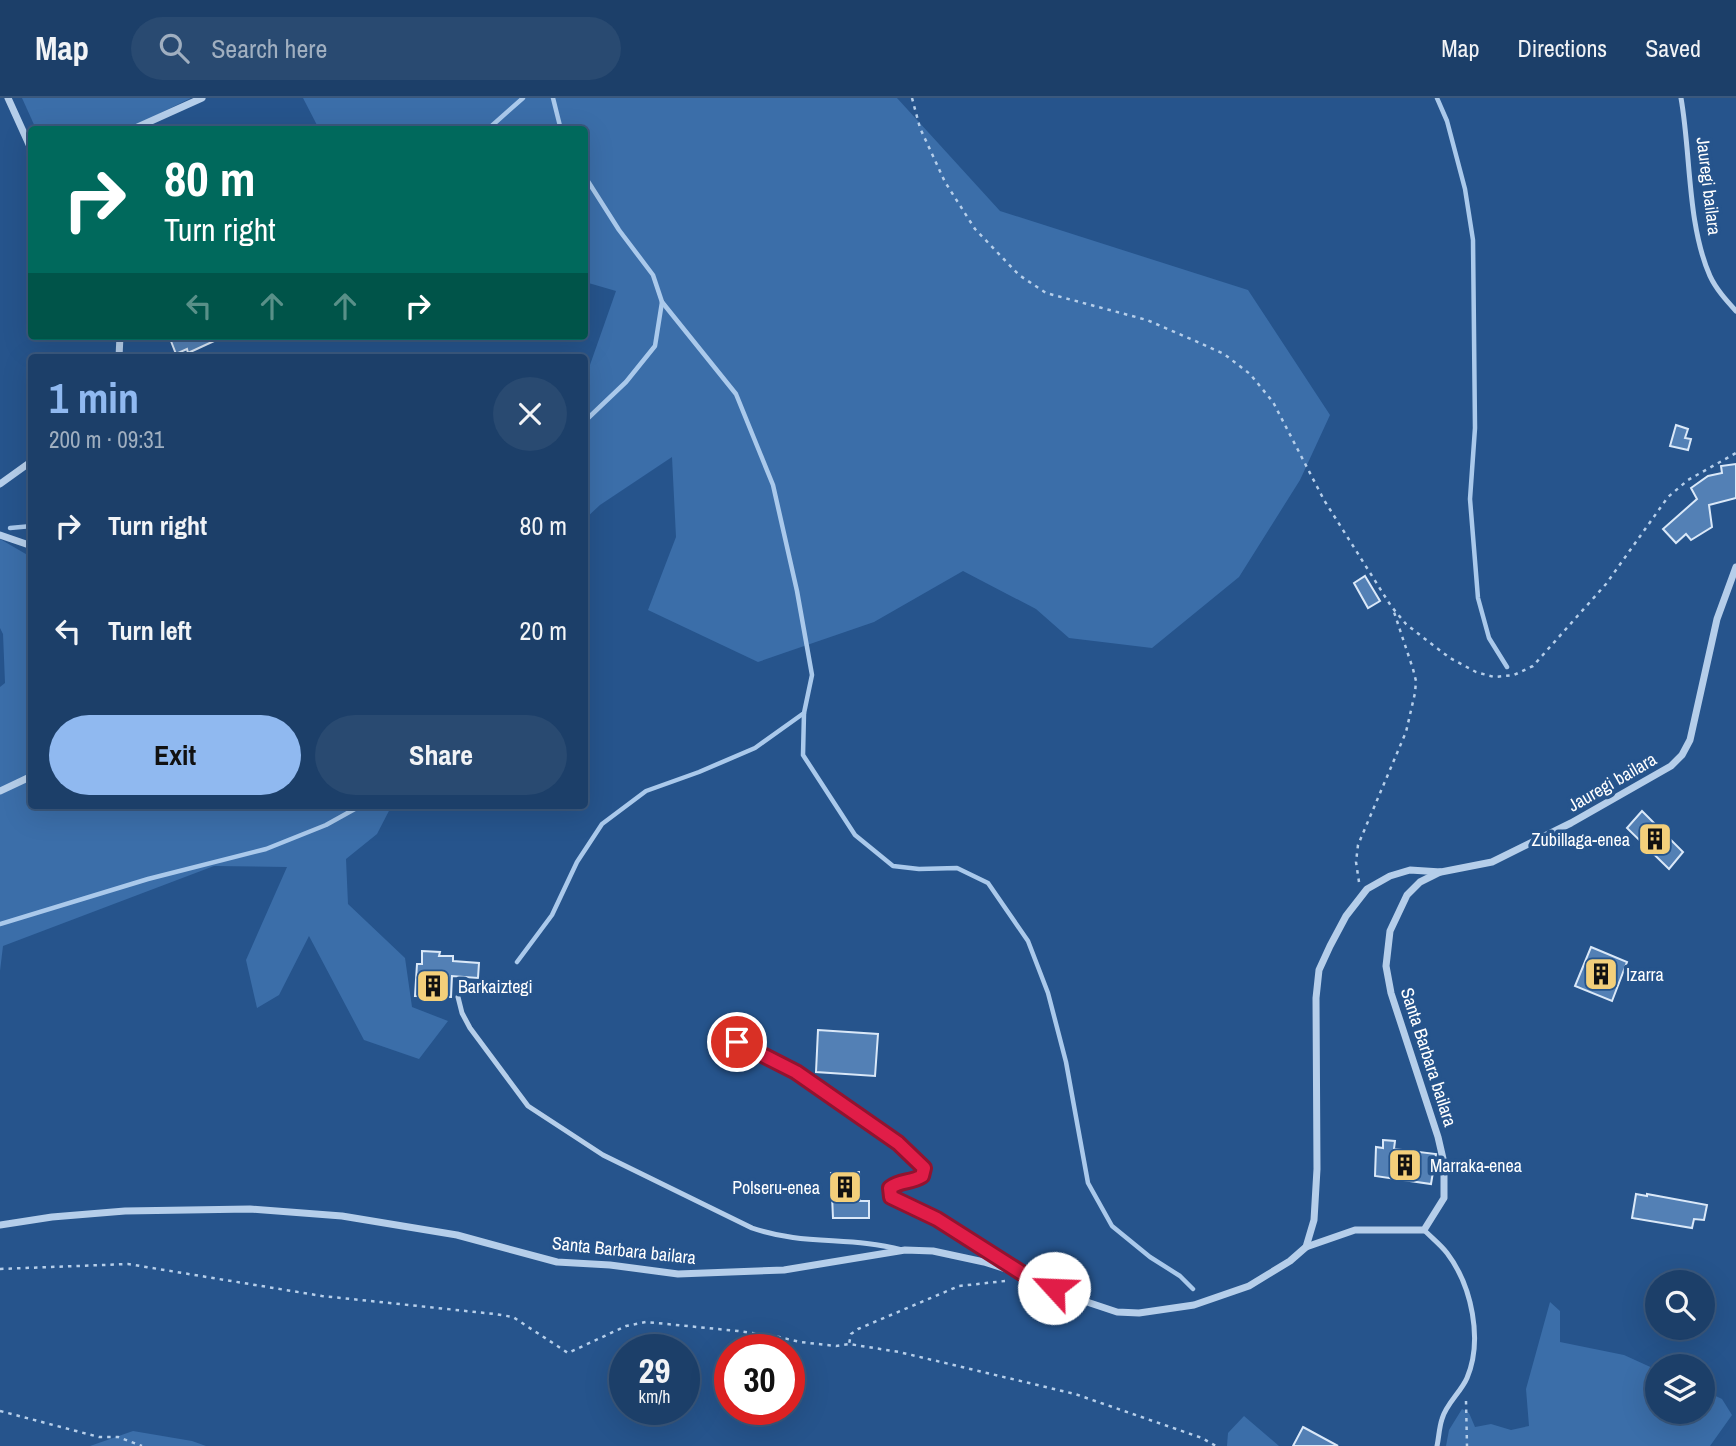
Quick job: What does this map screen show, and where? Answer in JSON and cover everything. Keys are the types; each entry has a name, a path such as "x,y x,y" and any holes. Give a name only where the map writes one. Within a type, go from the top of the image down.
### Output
{"street":[{"path":"8,98 28,142"},
{"path":"140,126 202,98"},
{"path":"0,484 28,464"},
{"path":"0,535 28,545"},
{"name":"Jauregi bailara","path":"1306,1247 1314,1220 1317,1169 1316,998 1319,970 1346,916 1367,889 1390,876 1410,870 1441,872 1467,869 1492,862 1571,823 1671,766 1682,755 1690,740 1717,618 1736,567"},
{"path":"0,791 28,778"},
{"name":"Santa Barbara bailara","path":"0,1225 52,1217 125,1211 250,1209 342,1216 457,1235 557,1262 610,1265 678,1274 784,1270 905,1250 933,1251 984,1262 1025,1275 1075,1298 1116,1312 1139,1312 1194,1304 1229,1295 1290,1261 1306,1247 1355,1230 1424,1230 1444,1198 1444,1163 1438,1137 1401,1029 1386,966 1390,931 1408,895 1420,882 1441,872"}],"lane":[{"name":"Jauregi bailara","path":"1681,98 1701,249 1710,277 1721,295 1736,311"},
{"path":"458,997 470,1028 528,1105 603,1155 752,1228 776,1236 806,1241 884,1245 905,1250"},
{"path":"737,1042 796,1072 915,1157 924,1168 922,1176 916,1180 898,1182 890,1188 891,1197 937,1219 1025,1275"},
{"path":"1424,1230 1446,1251 1456,1267 1468,1298 1475,1334 1474,1359 1466,1380 1442,1418 1437,1446"}],"path":[{"path":"912,98 920,128 945,182 975,229 1019,275 1046,293 1147,320 1224,354 1250,374 1273,402 1324,500 1391,606 1406,624 1450,658 1476,672 1494,677 1514,676 1532,666 1606,584 1668,497 1688,480 1736,453"},
{"path":"1364,893 1358,880 1358,845 1406,732 1415,693 1413,669 1391,606"},
{"path":"0,1269 128,1264 322,1296 495,1314 513,1317 568,1353 626,1326 646,1322 738,1331 836,1346 849,1344 909,1354 1075,1394 1202,1438 1216,1446"},
{"path":"849,1344 851,1334 858,1329 942,1292 959,1286 1010,1280"},
{"path":"1466,1380 1466,1446"},
{"path":"0,1411 99,1437 118,1437 142,1446"}],"shaded area":[{"path":"22,98 191,98 134,126 35,126"},
{"path":"303,98 897,98 1000,211 1248,290 1330,415 1300,480 1239,577 1152,648 1069,638 1036,609 963,571 874,622 758,662 648,610 676,537 672,457 600,505 588,516 588,370 616,291 588,283 588,126 317,126"},
{"path":"0,539 28,555 28,809 390,809 377,834 346,859 348,904 405,958 412,1007 448,1021 419,1059 364,1040 309,936 279,995 257,1008 246,960 287,867 214,866 3,946 0,971 0,687 5,683 3,634 0,628"},
{"path":"1550,1302 1560,1311 1560,1342 1624,1355 1645,1365 1645,1424 1715,1424 1715,1396 1722,1399 1732,1415 1710,1446 1446,1446 1449,1430 1462,1409 1469,1413 1475,1427 1491,1424 1511,1430 1529,1426 1526,1389"},
{"path":"1244,1416 1279,1446 1227,1446 1228,1433"},
{"path":"133,1431 192,1441 206,1446 90,1446"}],"building":[{"path":"171,340 216,340 188,353 187,349 176,354"},
{"path":"1676,425 1688,429 1685,438 1691,439 1688,450 1670,446"},
{"path":"1736,464 1736,498 1709,505 1712,527 1691,540 1686,534 1676,543 1663,529 1697,499 1691,488 1708,476 1722,473 1721,466"},
{"path":"1365,576 1380,601 1368,608 1354,583"},
{"name":"Zubillaga-enea","path":"1642,811 1683,852 1669,869 1627,828"},
{"name":"Izarra","path":"1591,947 1627,962 1612,1001 1575,986"},
{"path":"422,951 440,952 439,956 453,956 453,961 479,963 478,978 452,976 451,997 415,996 417,964 422,964"},
{"path":"818,1030 878,1034 875,1076 816,1072"},
{"name":"Marraka-enea","path":"1383,1140 1395,1141 1394,1149 1436,1154 1431,1184 1375,1176 1376,1147 1383,1148"},
{"name":"Polseru-enea","path":"859,1172 860,1201 869,1201 869,1218 833,1218 831,1173"},
{"path":"1636,1194 1707,1205 1704,1220 1694,1219 1692,1228 1632,1218"},
{"path":"1303,1427 1338,1446 1293,1446"}],"waterway":[{"path":"492,126 523,98"},
{"path":"553,98 560,126"},
{"path":"1437,98 1447,121 1465,189 1473,240 1475,428 1470,499 1478,598 1489,638 1507,667"},
{"path":"588,181 619,230 653,275 662,302 655,346 626,382 588,418"},
{"path":"517,962 552,915 577,862 602,824 646,791 755,748 804,713 812,675 797,591 773,485 736,394 662,302"},
{"path":"10,528 28,526"},
{"path":"804,713 803,755 855,835 893,866 919,869 957,868 988,883 1028,941 1048,993 1066,1062 1088,1183 1112,1226 1150,1257 1180,1276 1193,1289"},
{"path":"0,924 148,879 266,849 326,825 355,809"}],"place":[{"name":"Zubillaga-enea","path":"1655,839"},
{"name":"Izarra","path":"1601,974"},
{"name":"Barkaiztegi","path":"433,986"},
{"name":"Marraka-enea","path":"1405,1165"},
{"name":"Polseru-enea","path":"845,1187"}],"route":[{"path":"737,1042 796,1072 915,1157 924,1168 922,1176 916,1180 898,1182 890,1188 891,1197 937,1219 1025,1275 1054,1288"}]}
